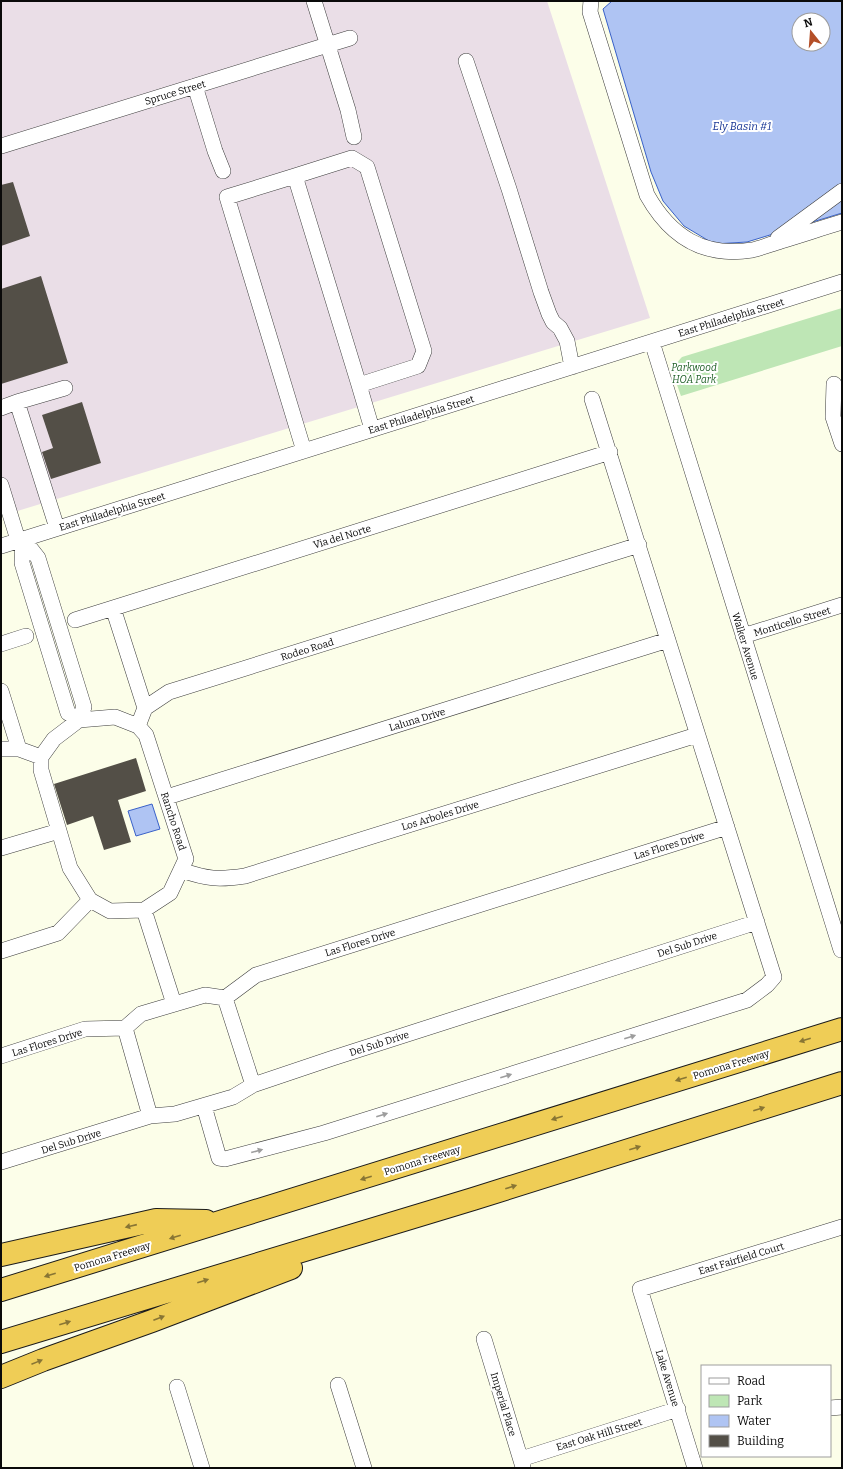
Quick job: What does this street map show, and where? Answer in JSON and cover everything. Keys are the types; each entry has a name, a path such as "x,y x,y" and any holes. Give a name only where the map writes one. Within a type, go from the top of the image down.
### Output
{"highway":[{"name":"Pomona Freeway","path":"1,1290 842,1029"},
{"path":"1,1342 473,1199 842,1083"},
{"path":"1,1377 473,1199"},
{"path":"1,1255 156,1220 225,1221"}],"street":[{"path":"314,1 326,45 348,110 354,137"},
{"path":"591,1 590,12 647,195 656,212 668,225 684,238 704,248 726,252 752,250 842,222"},
{"name":"Spruce Street","path":"1,146 350,38"},
{"path":"466,61 507,182 541,292 553,322 560,328 567,341 572,367"},
{"path":"195,86 215,151 224,171"},
{"path":"304,451 227,197 352,158 367,167 424,351 418,366 359,385"},
{"path":"295,176 372,429"},
{"path":"768,245 842,191"},
{"name":"East Philadelphia Street","path":"1,546 842,282"},
{"name":"Walker Avenue","path":"652,342 841,950"},
{"path":"834,384 833,417 842,444"},
{"path":"1,408 64,388"},
{"path":"204,1106 219,1158 225,1159 324,1133 747,1000 767,985 774,977 697,735 610,452 592,399"},
{"path":"17,402 57,528"},
{"name":"Via del Norte","path":"75,620 610,452"},
{"path":"1,485 21,540 22,563 68,713 79,720"},
{"name":"Rodeo Road","path":"145,708 169,692 639,545"},
{"name":"Monticello Street","path":"743,636 842,606"},
{"path":"113,608 145,708 138,726 115,717 79,720 54,739 41,757 41,770 70,868 90,900 110,910 144,910 174,1004"},
{"path":"1,644 26,636"},
{"name":"Laluna Drive","path":"166,797 668,640"},
{"path":"1,691 19,749"},
{"name":"Rancho Road","path":"138,726 146,735 186,858 170,893 144,910"},
{"name":"Los Arboles Drive","path":"181,870 201,877 223,879 245,876 697,735"},
{"path":"1,749 19,749 41,757"},
{"name":"Las Flores Drive","path":"225,998 256,975 727,827"},
{"path":"1,848 59,831"},
{"path":"1,951 58,933 90,900"},
{"name":"Del Sub Drive","path":"1,1162 150,1116 175,1114 233,1097 253,1085 333,1058 757,922"},
{"path":"150,1116 124,1028 141,1014 174,1004 205,995 225,998 253,1085"},
{"name":"Las Flores Drive","path":"1,1056 85,1029 124,1028"},
{"name":"East Fairfield Court","path":"640,1289 842,1228"},
{"name":"Lake Avenue","path":"640,1289 695,1468"},
{"name":"Imperial Place","path":"484,1339 522,1463"},
{"path":"338,1385 364,1468"},
{"path":"177,1387 202,1468"},
{"path":"831,1408 842,1407"},
{"name":"East Oak Hill Street","path":"522,1463 678,1410"}],"shaded area":[{"path":"1,1 547,1 650,318 1,516"}],"green space":[{"name":"Parkwood HOA Park","path":"842,308 842,346 681,396 675,371 678,362 682,357"}],"water":[{"name":"Ely Basin #1","path":"612,1 842,1 842,213 747,242 714,244 684,226 663,201 651,172 603,9"},
{"path":"152,804 160,829 136,836 128,811"}],"building":[{"path":"13,182 30,236 1,246 1,185"},
{"path":"41,276 68,363 1,384 1,289"},
{"path":"82,402 101,463 51,479 42,452 53,448 42,415"},
{"path":"136,758 146,791 118,800 131,842 104,850 93,816 67,825 54,784"}]}
